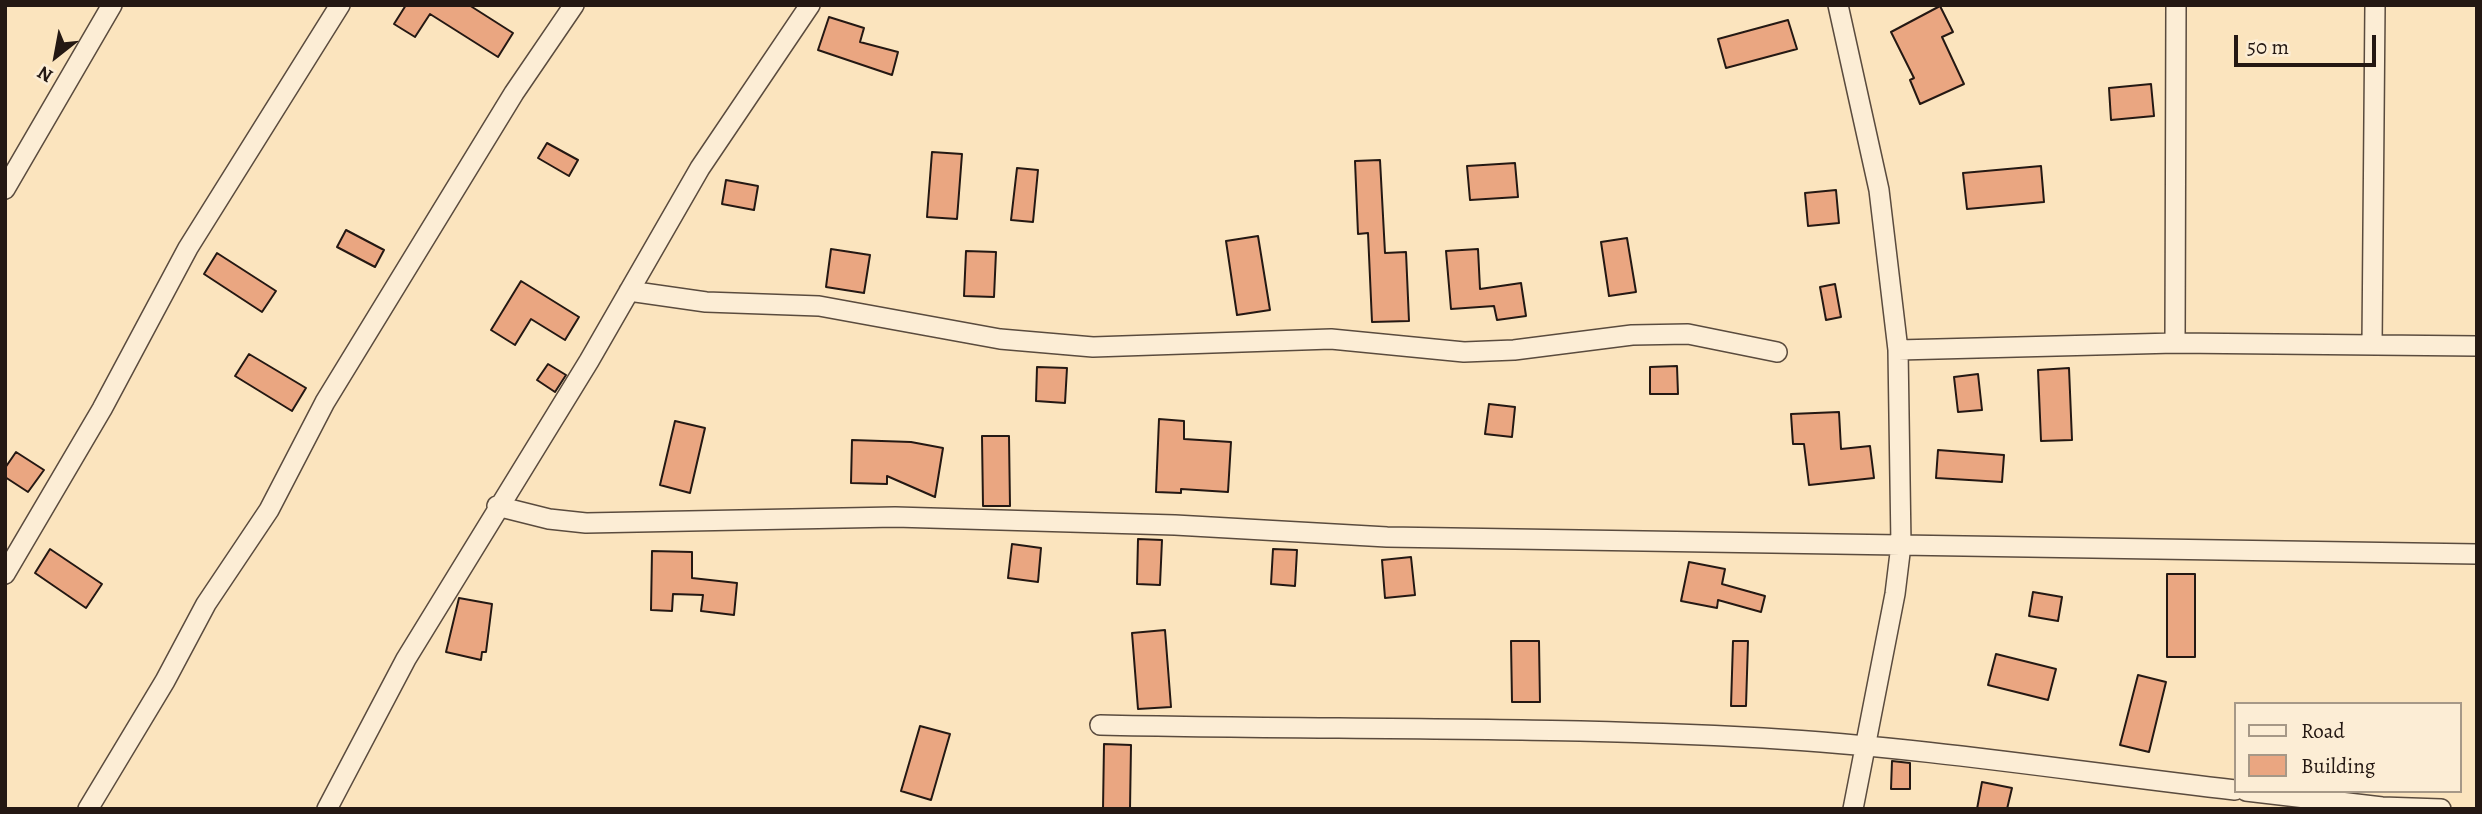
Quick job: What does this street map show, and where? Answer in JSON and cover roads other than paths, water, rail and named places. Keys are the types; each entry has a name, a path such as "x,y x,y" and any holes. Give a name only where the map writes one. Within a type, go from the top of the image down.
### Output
{"street":[{"path":"5,189 112,5"},
{"path":"5,573 102,409 188,248 340,5"},
{"path":"88,809 165,681 206,604 269,510 325,402 514,93 574,5"},
{"path":"327,809 406,659 629,291 700,168 810,5"},
{"path":"1838,5 1879,190 1898,350 1901,545 1895,594 1853,809"},
{"path":"2175,343 2176,5"},
{"path":"2372,344 2375,5"},
{"path":"629,291 706,302 819,306 1000,339 1093,347 1331,339 1464,352 1514,351 1632,335 1688,334 1777,352"},
{"path":"1898,350 2175,343 2477,346"},
{"path":"497,506 550,519 586,523 895,517 1175,525 1387,537 2477,554"},
{"path":"1100,724 1286,729 1528,728 1766,738 1867,747 2234,790"},
{"path":"2263,793 2382,807 2441,809"}]}
